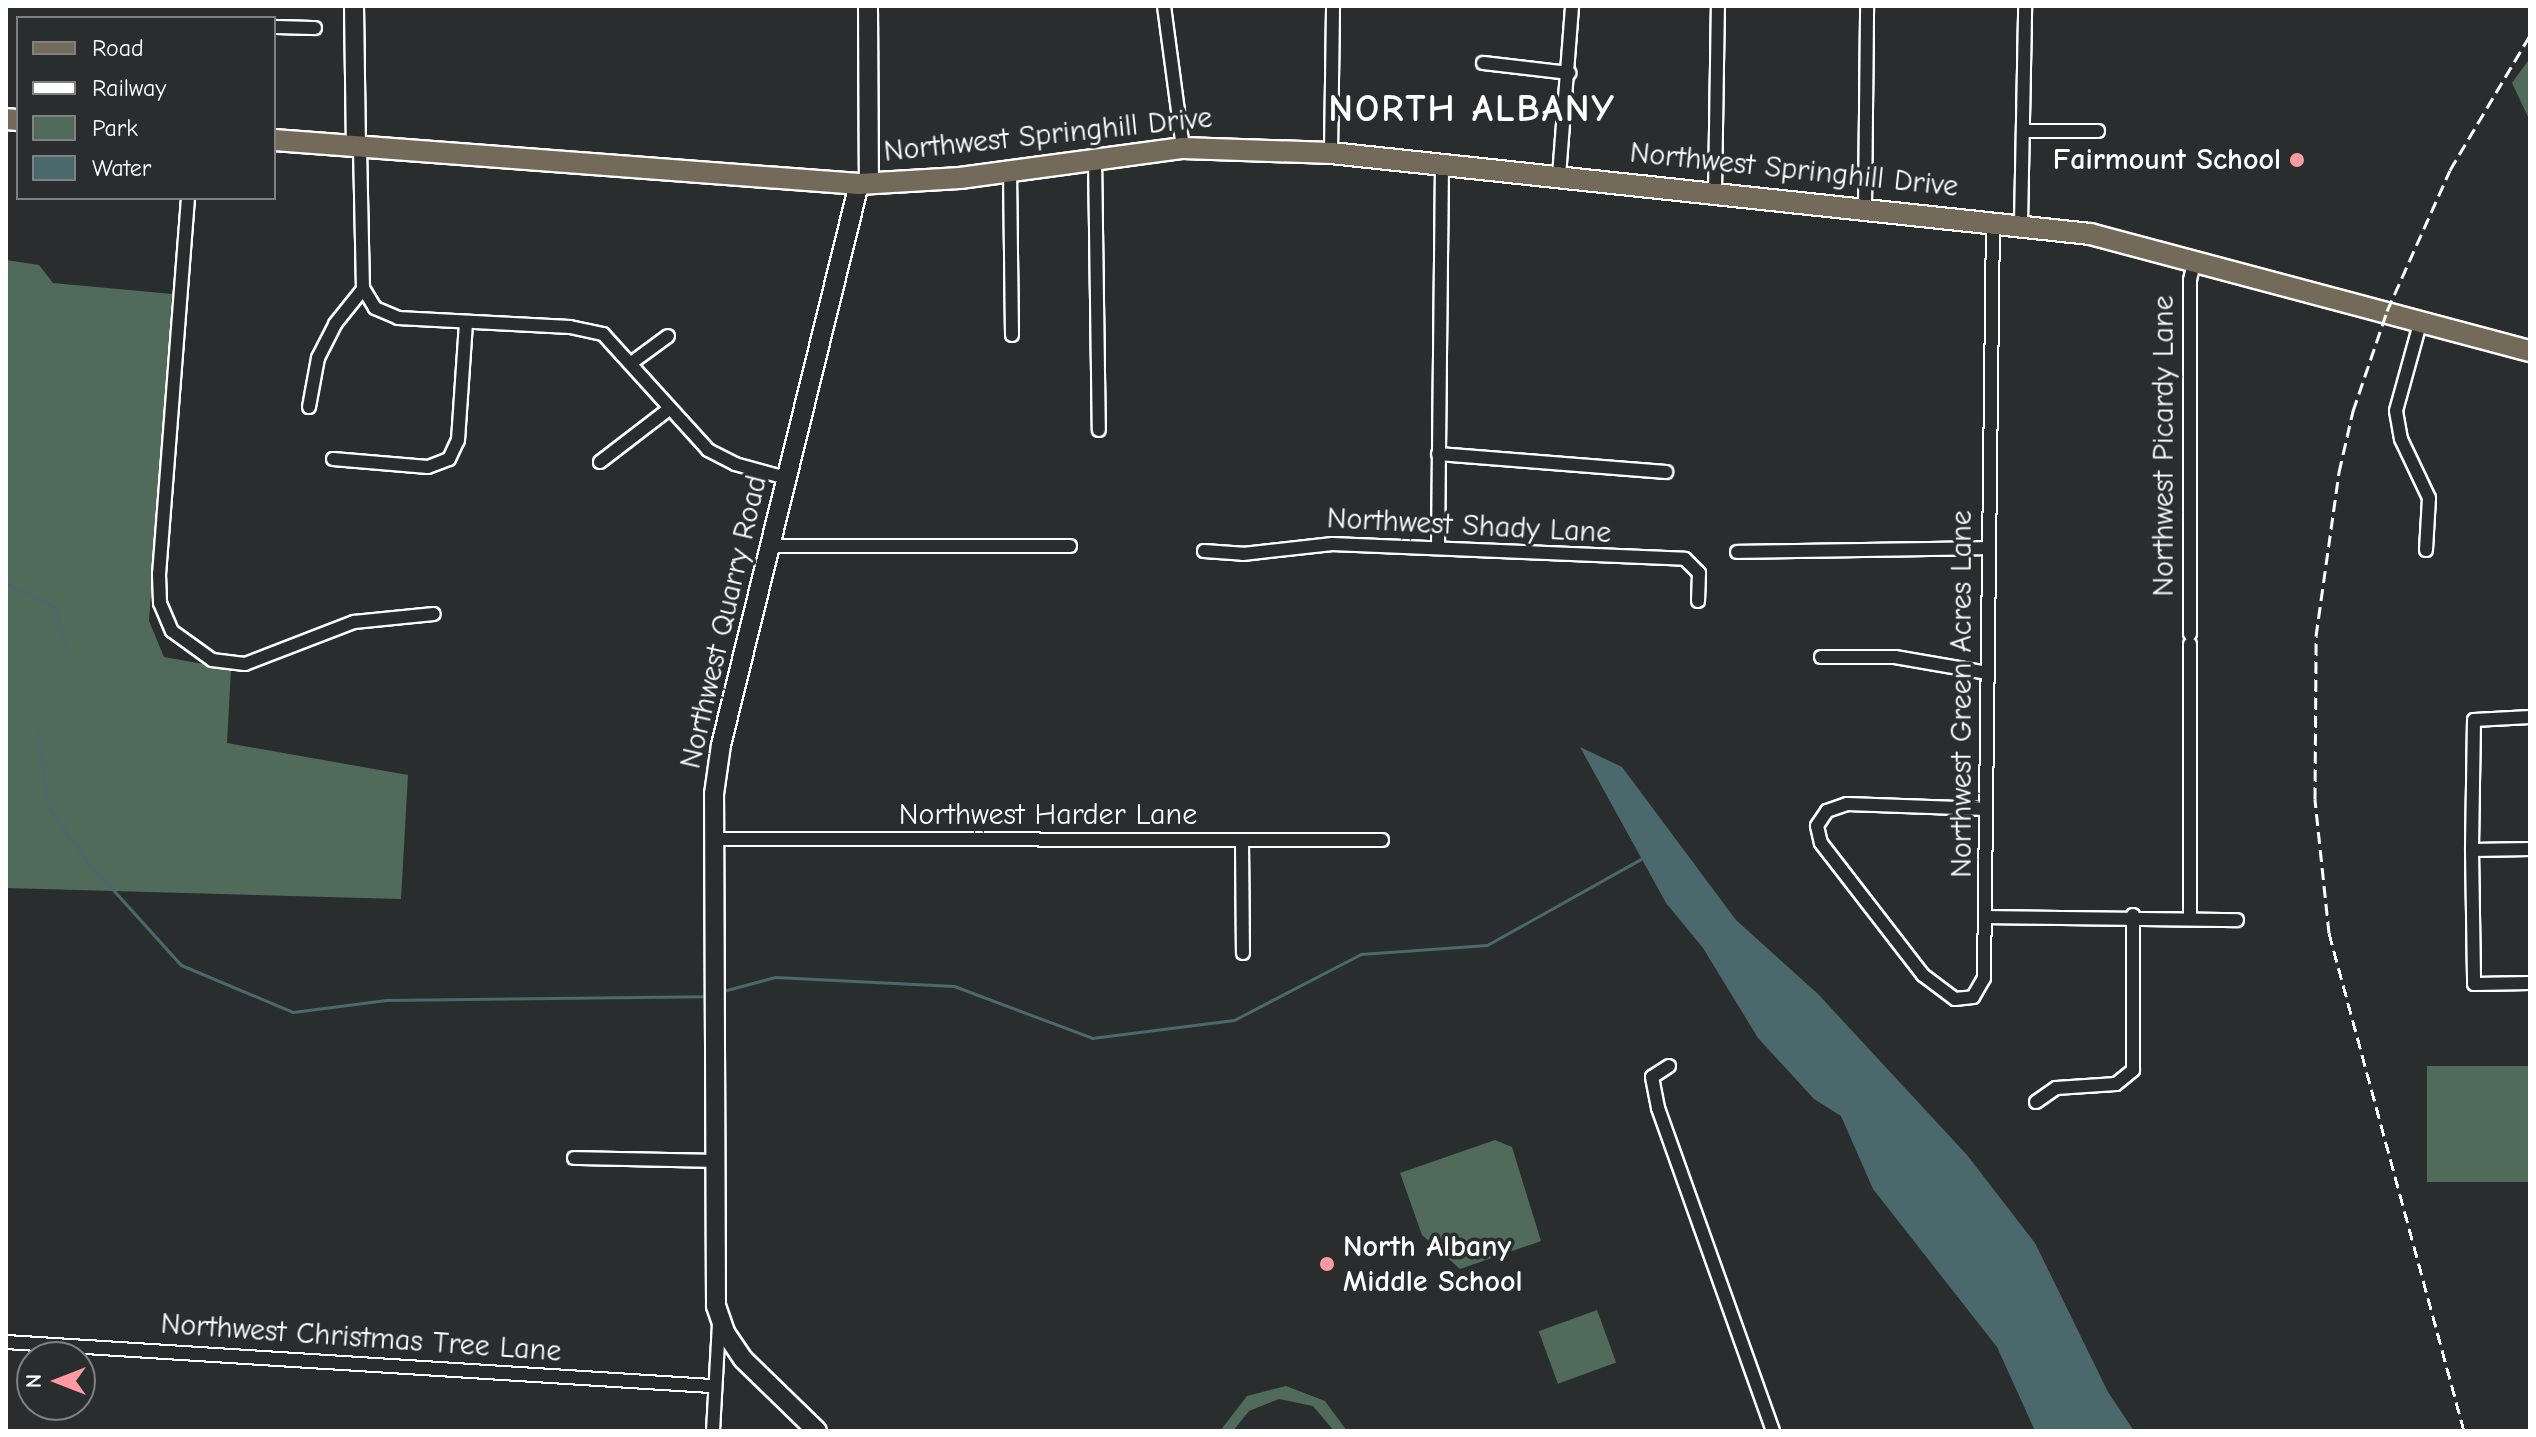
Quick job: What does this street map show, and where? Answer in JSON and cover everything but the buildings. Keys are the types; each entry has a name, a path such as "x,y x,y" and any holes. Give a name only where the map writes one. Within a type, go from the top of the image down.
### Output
{"main road":[{"name":"Northwest Springhill Drive","path":"276,140 864,184 1010,171 1095,157 1183,148 1331,153 2021,224 2195,259 2530,351"}],"street":[{"path":"354,6 363,289 385,314 588,329 603,334 634,361 669,409 720,457 786,478"},
{"name":"Northwest Quarry Road","path":"713,1431 712,1386 720,1321 713,1283 714,839 721,745 786,478 864,184 868,6"},
{"path":"1164,6 1183,148"},
{"path":"1331,153 1333,6"},
{"path":"1559,176 1572,6"},
{"path":"1715,192 1718,6"},
{"path":"1865,208 1867,6"},
{"path":"2021,224 2025,6"},
{"path":"276,27 315,28"},
{"path":"1483,63 1569,73"},
{"path":"2023,131 2098,131"},
{"path":"1095,157 1099,430"},
{"path":"1438,546 1442,165"},
{"path":"1010,171 1012,335"},
{"path":"188,200 159,591 164,617 183,643 212,660 245,664 354,622 434,614"},
{"name":"Northwest Green Acres Lane","path":"1993,221 1987,917 2133,915 2237,920"},
{"name":"Northwest Picardy Lane","path":"2190,917 2190,306 2195,259"},
{"path":"309,407 318,358 335,324 363,289"},
{"path":"2421,320 2396,411 2401,439 2429,498 2426,550"},
{"path":"333,459 428,467 449,459 458,440 466,322"},
{"path":"634,361 668,336"},
{"path":"600,462 669,409"},
{"path":"1438,454 1666,472"},
{"name":"Northwest Shady Lane","path":"1204,551 1243,554 1332,544 1438,546 1685,559 1699,573 1698,601"},
{"path":"770,546 1070,546"},
{"path":"1737,552 1989,548"},
{"path":"1821,657 1895,657 1988,673"},
{"path":"2530,717 2474,720 2472,850 2474,984 2530,983"},
{"path":"1986,809 1847,804 1827,811 1817,826 1826,850 1923,975 1948,996 1973,997 1982,986 1987,917"},
{"name":"Northwest Harder Lane","path":"714,839 1242,843 1382,840"},
{"path":"1242,843 1243,953"},
{"path":"2472,850 2530,849"},
{"path":"2036,1102 2056,1088 2116,1084 2133,1070 2133,915"},
{"path":"1669,1066 1652,1077 1658,1108 1773,1431"},
{"path":"574,1158 713,1161"},
{"name":"Northwest Quarry Road","path":"720,1321 743,1359 817,1431"},
{"name":"Northwest Christmas Tree Lane","path":"6,1342 712,1386"}],"green space":[{"path":"2530,58 2530,121 2512,83"},
{"path":"6,260 39,265 53,283 172,294 149,621 164,657 231,669 227,743 408,775 401,899 6,888"},
{"path":"2427,1066 2530,1066 2530,1182 2427,1182"},
{"path":"1495,1140 1512,1147 1541,1241 1460,1269 1422,1235 1400,1173"},
{"path":"1597,1310 1616,1363 1558,1384 1539,1331"},
{"path":"1286,1386 1325,1401 1347,1431 1334,1431 1313,1406 1279,1399 1249,1411 1233,1431 1220,1431 1247,1396"}],"water":[{"path":"1580,747 1622,767 1736,920 1818,994 1967,1155 2035,1243 2108,1392 2134,1431 2035,1431 1997,1347 1873,1189 1841,1116 1814,1099 1758,1038 1703,948 1666,903"}],"waterway":[{"path":"6,584 55,607 66,649"},
{"path":"38,732 48,807 87,861 181,965 293,1012 386,1000 703,996"},
{"path":"723,991 775,977 954,986 1092,1038 1234,1020 1361,954 1487,945 1641,859"}],"railway":[{"path":"2464,1431 2329,933 2315,799 2316,636 2339,472 2353,411 2387,311 2450,170 2530,35"}],"place":[{"name":"Fairmount School","path":"2297,160"},
{"name":"North Albany Middle School","path":"1327,1264"}],"district":[{"name":"NORTH ALBANY","path":"1472,110"}]}
